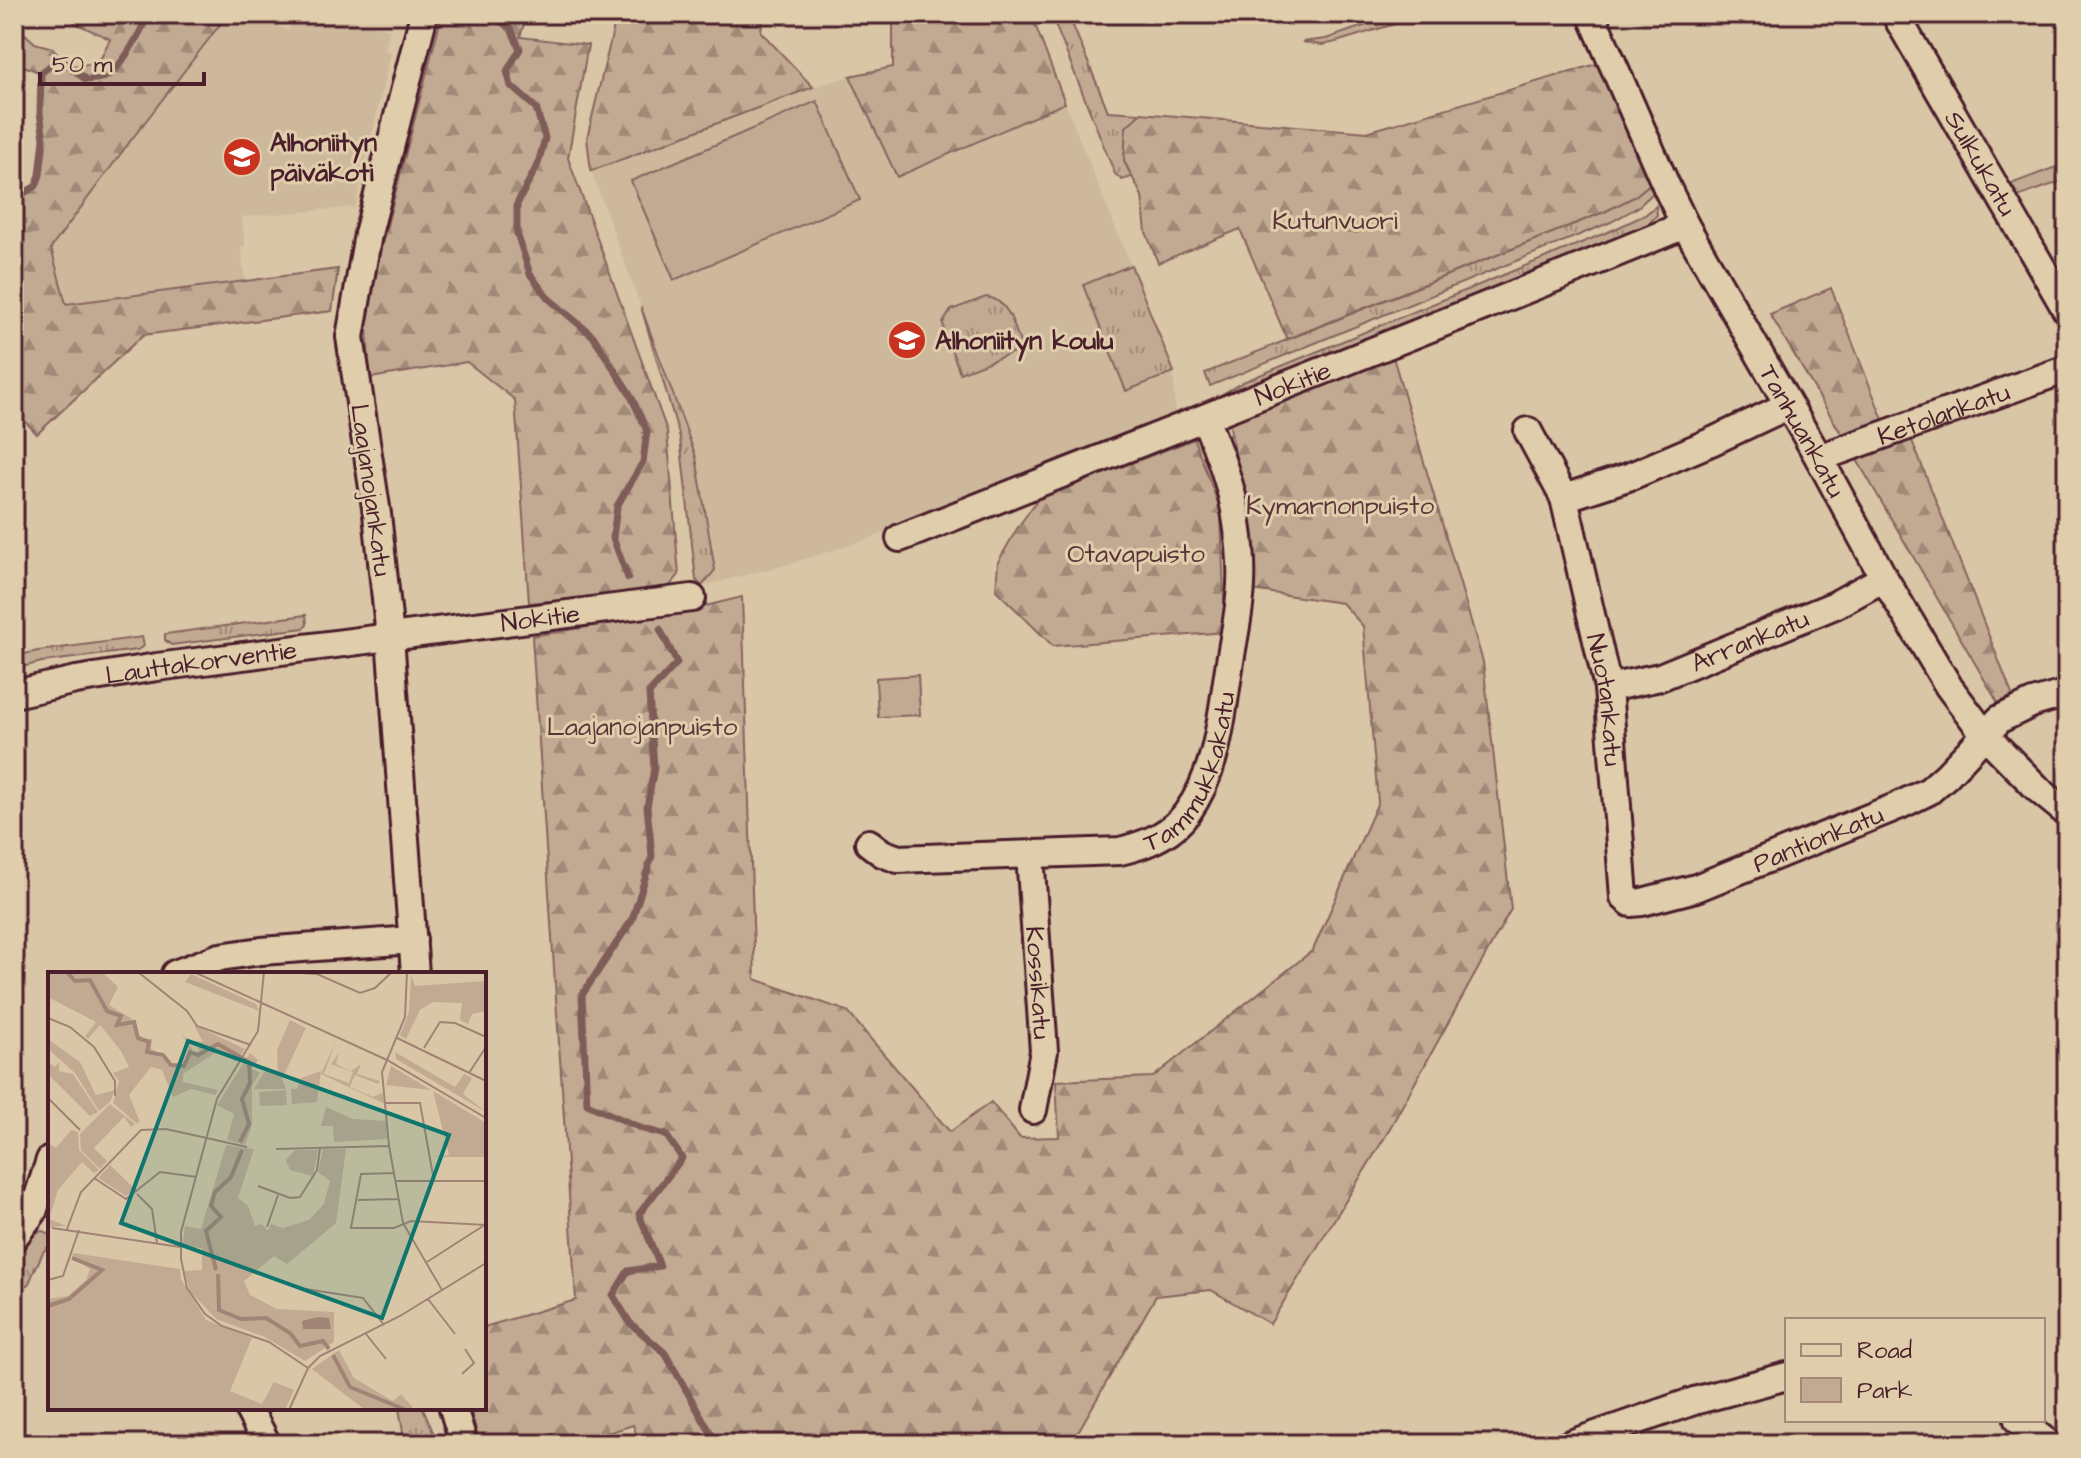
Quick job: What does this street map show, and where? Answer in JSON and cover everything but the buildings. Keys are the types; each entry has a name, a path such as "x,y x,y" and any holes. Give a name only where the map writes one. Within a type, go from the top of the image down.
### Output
{"street":[{"name":"Laajanojankatu","path":"415,972 390,637 377,514 350,337 368,234 424,14"},
{"name":"Tanhuankatu","path":"1591,14 1685,225 1884,578 1949,687 1985,735 2039,790 2067,813"},
{"name":"Sulkukatu","path":"1895,14 2067,311"},
{"name":"Nokitie","path":"900,538 1465,316 1685,225"},
{"name":"Ketolankatu","path":"1819,458 2067,369"},
{"path":"1564,498 1631,476 1787,406"},
{"name":"Tammukkakatu","path":"869,843 882,853 898,859 1120,851 1158,838 1187,813 1201,789 1217,747 1241,583 1237,521 1205,418"},
{"name":"Nuotankatu","path":"1528,431 1564,498 1608,688 1624,897 1631,903"},
{"name":"Arrankatu","path":"1608,688 1660,677 1835,605 1884,578"},
{"name":"Nokitie","path":"390,637 692,598"},
{"name":"Lauttakorventie","path":"14,694 157,667 390,637"},
{"name":"Pantionkatu","path":"1631,903 1696,888 1898,806 1929,791 2000,719 2033,703 2067,693"},
{"name":"Kossikatu","path":"1030,855 1044,1051 1033,1110"},
{"path":"180,972 220,957 261,951 413,940"},
{"path":"14,1237 42,1215 48,1174"},
{"path":"1570,1444 1694,1401 1785,1377"},
{"path":"249,1410 267,1444"},
{"path":"454,1410 464,1444"},
{"path":"2021,1422 2049,1444"}],"shaded area":[{"name":"Alhoniityn päiväkoti","path":"228,14 272,14 280,28 289,30 293,14 322,14 390,29 385,50 391,52 355,207 242,217 245,246 241,248 245,280 66,304 51,249"},
{"name":"Alhoniityn koulu","path":"850,76 897,177 1065,103 1174,372 1175,418 868,539 790,564 702,586 715,570 696,457 591,171 813,87"}],"green space":[{"path":"67,14 228,14 51,248 66,304 338,269 332,311 143,335 37,434 14,409 14,199 36,186 41,174 44,139 40,110 41,73 14,62 14,24 35,43 53,48 60,58 75,66 101,58 110,39 75,23"},
{"path":"442,14 527,14 520,37 588,45 568,158 667,431 679,575 666,590 529,603 515,400 467,362 370,378 367,328 372,283"},
{"path":"617,14 763,14 761,32 813,87 591,171 587,138"},
{"path":"893,14 1031,14 1065,103 897,177 850,76 893,67"},
{"path":"1051,14 1109,14 1071,21 1108,111 1141,113 1126,128 1124,161 1132,177 1122,180 1115,174"},
{"path":"1398,14 1434,14 1322,45 1302,42 1326,39"},
{"name":"Kutunvuori","path":"1600,63 1652,182 1634,197 1604,212 1287,339 1240,229 1158,263 1146,232 1142,196 1124,161 1126,127 1141,113 1367,132"},
{"path":"817,101 860,200 674,280 631,181"},
{"path":"2067,163 2067,179 2015,198 2008,185"},
{"path":"1652,182 1652,194 1638,207 1611,222 1210,386 1205,373 1604,212 1634,197"},
{"path":"1656,206 1657,215 1643,230 1228,397 1221,395 1243,382 1615,229 1645,215"},
{"path":"1131,265 1174,372 1126,391 1083,285"},
{"path":"1831,288 1884,422 1842,435 1770,314"},
{"path":"986,297 1001,303 1006,309 1022,349 960,373 943,323 951,310"},
{"path":"641,307 696,457 715,570 702,586 696,580 680,438"},
{"path":"1393,357 1483,662 1511,909 1385,1137 1270,1324 1211,1290 1156,1296 1071,1444 640,1444 633,1425 573,1444 480,1444 471,1410 486,1410 486,1326 576,1300 532,636 681,612 742,597 755,979 847,1011 950,1132 991,1102 1020,1138 1059,1137 1056,1081 1153,1077 1313,950 1378,802 1363,626 1342,603 1251,590 1248,518 1229,422"},
{"path":"1911,438 2013,697 1998,703 1856,458"},
{"name":"Otavapuisto","path":"1194,439 1221,511 1225,632 1053,646 996,590 998,562 1018,527 1038,499"},
{"path":"306,615 307,625 304,628 171,645 165,640 165,634"},
{"path":"142,637 144,646 137,650 42,662 14,669 15,656"},
{"path":"918,675 920,715 878,717 876,678"},
{"path":"43,1231 48,1234 48,1247 28,1285 14,1286 14,1254 32,1233"},
{"path":"399,1410 424,1410 438,1444 405,1444"}],"waterway":[{"path":"14,199 36,186 40,175 44,139 40,113 41,73 60,58 86,80 105,77 124,58 148,14"},
{"path":"494,14 511,29 520,49 507,71 511,86 536,108 545,138 538,164 517,204 517,233 530,274 548,298 593,336 630,394 647,431 643,462 617,506 613,538 628,578"},
{"path":"660,629 677,663 649,693 654,768 647,807 652,856 632,920 582,995 587,1104 643,1129 666,1135 682,1158 639,1214 660,1266 628,1271 613,1295 630,1323 665,1353 717,1444"}],"place":[{"name":"Alhoniityn päiväkoti","path":"242,157"},
{"name":"Alhoniityn koulu","path":"907,340"}],"park label":[{"name":"Kymarnonpuisto","path":"1340,505"},
{"name":"Laajanojanpuisto","path":"642,726"}]}
